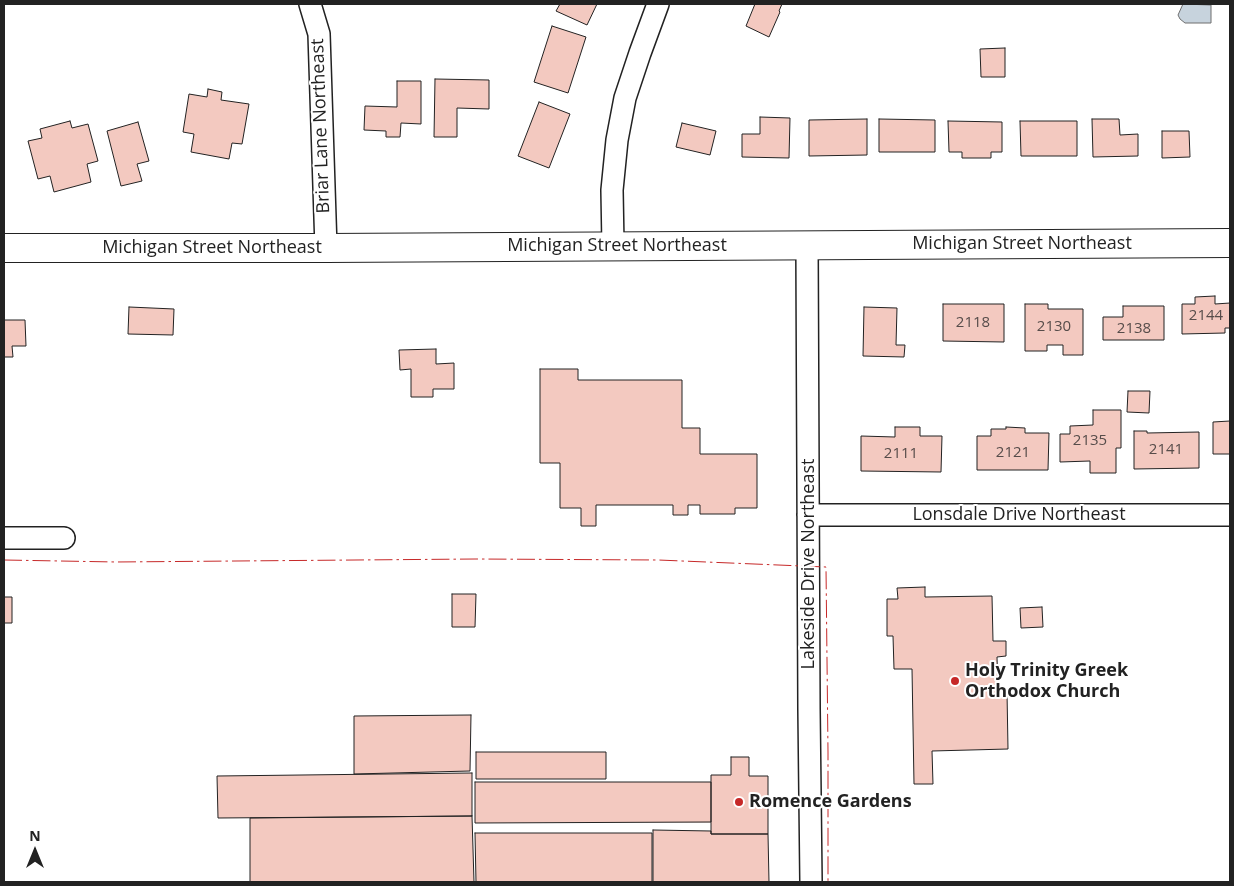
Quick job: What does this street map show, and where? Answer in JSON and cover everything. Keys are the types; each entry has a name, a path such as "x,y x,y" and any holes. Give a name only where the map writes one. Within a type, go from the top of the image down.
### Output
{"main road":[{"name":"Michigan Street Northeast","path":"4,248 1230,243"}],"street":[{"name":"Briar Lane Northeast","path":"310,4 319,34 326,248"},
{"path":"613,246 612,190 617,140 623,107 658,4"},
{"name":"Lakeside Drive Northeast","path":"807,245 811,882"},
{"name":"Lonsdale Drive Northeast","path":"808,515 1230,515"},
{"path":"4,538 64,538"}],"shaded area":[{"path":"1183,4 1211,5 1211,23 1185,23 1178,15"}],"building":[{"path":"560,4 597,4 587,25 556,11"},
{"path":"755,4 782,4 769,37 746,26"},
{"path":"552,26 586,37 568,93 534,82"},
{"path":"1005,48 1005,77 981,77 980,49"},
{"path":"435,79 489,80 489,109 457,108 457,137 434,137"},
{"path":"397,81 421,81 421,124 401,123 400,137 386,137 386,131 364,130 365,106 397,107"},
{"path":"208,89 222,92 221,100 249,104 242,144 232,143 229,159 191,152 194,134 183,132 189,94 207,97"},
{"path":"539,102 570,114 549,168 518,156"},
{"path":"760,117 790,118 789,158 742,157 742,134 760,134"},
{"path":"867,119 867,155 809,156 809,120"},
{"path":"879,119 935,120 935,152 879,152"},
{"path":"1092,119 1119,119 1120,135 1138,134 1138,156 1093,157"},
{"path":"70,121 72,128 88,124 98,161 87,164 91,182 54,192 50,176 38,179 28,141 42,138 40,129"},
{"path":"948,121 1002,122 1002,152 991,152 991,158 962,158 962,152 949,152"},
{"path":"1020,121 1077,121 1077,156 1021,156"},
{"path":"138,122 149,161 137,164 142,181 121,186 107,131"},
{"path":"682,123 716,131 710,155 676,147"},
{"path":"1162,131 1189,131 1190,157 1162,158"},
{"path":"1215,296 1215,304 1230,303 1230,328 1225,328 1225,333 1182,334 1182,304 1195,304 1195,297"},
{"path":"943,304 1004,304 1004,342 943,341"},
{"path":"1025,304 1048,304 1048,309 1083,309 1083,355 1063,355 1063,345 1047,345 1047,351 1025,351"},
{"path":"1123,306 1164,306 1164,340 1103,340 1103,317 1123,317"},
{"path":"129,307 174,309 173,335 128,334"},
{"path":"864,307 897,308 896,345 905,345 904,357 863,356"},
{"path":"4,320 25,320 26,346 12,346 13,357 4,357"},
{"path":"436,349 436,364 454,363 454,389 433,389 433,397 411,397 411,369 400,370 399,350"},
{"path":"540,369 578,369 578,380 682,380 682,428 700,428 700,454 757,454 757,508 735,508 735,514 700,514 700,505 688,505 688,515 673,515 673,505 596,505 596,526 581,526 581,508 560,508 560,463 540,463"},
{"path":"1128,391 1150,391 1149,413 1127,412"},
{"path":"1093,410 1121,410 1121,448 1116,448 1116,473 1090,473 1090,461 1060,462 1060,434 1070,434 1070,426 1093,425"},
{"path":"1230,421 1230,454 1213,454 1213,422"},
{"path":"895,427 920,427 920,436 942,436 941,472 861,471 861,436 895,437"},
{"path":"1006,427 1025,428 1025,433 1049,433 1048,470 977,470 977,436 991,436 991,429 1006,429"},
{"path":"1134,431 1147,431 1147,433 1199,432 1199,468 1134,469"},
{"name":"Holy Trinity Greek Orthodox Church","path":"925,587 925,597 992,596 993,641 1006,641 1006,656 997,657 998,692 1007,692 1008,749 932,751 933,784 914,784 912,669 894,669 893,636 887,636 887,599 898,599 897,588"},
{"path":"452,594 476,594 475,627 452,627"},
{"path":"4,597 12,597 12,623 4,623"},
{"path":"1042,607 1043,627 1021,628 1020,608"},
{"path":"471,715 470,771 354,774 354,716"},
{"path":"476,752 606,752 606,779 476,779"},
{"name":"Romence Gardens","path":"731,757 749,757 749,776 768,776 768,834 711,834 711,775 731,775"},
{"path":"472,773 472,816 218,818 217,776"},
{"path":"475,782 711,782 711,822 475,823"},
{"path":"472,816 474,882 250,882 250,818"},
{"path":"653,830 711,831 711,834 768,834 769,882 653,882"},
{"path":"475,833 652,833 652,882 476,882"}],"power":[{"path":"4,560 116,562 476,559 658,560 826,567 828,882"}],"place":[{"name":"Holy Trinity Greek Orthodox Church","path":"955,681"},
{"name":"Romence Gardens","path":"739,802"}]}
